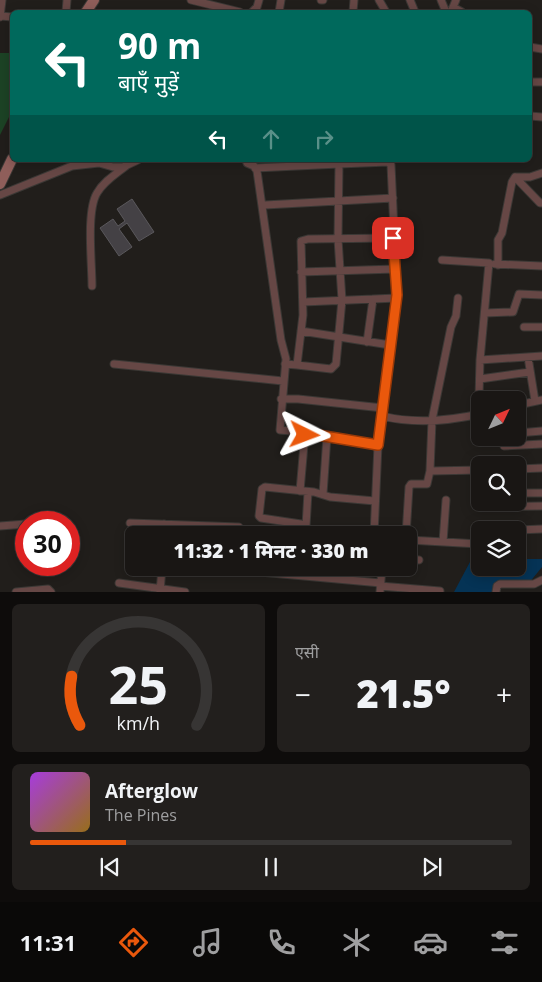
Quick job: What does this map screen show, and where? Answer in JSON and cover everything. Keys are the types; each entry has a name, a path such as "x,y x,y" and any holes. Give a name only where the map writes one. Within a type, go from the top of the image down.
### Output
{"street":[{"path":"0,16 2,0"},
{"path":"191,0 233,10"},
{"path":"0,184 11,162"},
{"path":"0,195 72,166 99,162 113,166 129,165"},
{"path":"92,286 91,212 94,199 103,185 134,162"},
{"path":"247,162 256,168 276,164 390,163 396,298 378,445 374,526"},
{"path":"285,364 328,369 334,368 336,364 342,300 338,239 338,162"},
{"path":"256,168 280,340 286,359 280,430 378,445"},
{"path":"515,177 530,177 542,173"},
{"path":"515,177 542,203"},
{"path":"498,264 498,238 502,233 512,182 515,177"},
{"path":"265,205 393,198"},
{"path":"297,365 303,302 301,243 303,240 393,238"},
{"path":"442,260 485,261 490,264 542,266"},
{"path":"480,391 480,360 490,264"},
{"path":"301,272 395,269"},
{"path":"485,313 510,313 515,310 519,294 542,295"},
{"path":"303,302 396,298"},
{"path":"407,526 409,487 411,484 427,484 429,482 432,420 451,327 456,316 458,298"},
{"path":"368,342 373,299"},
{"path":"524,327 542,327"},
{"path":"300,331 390,345"},
{"path":"480,360 542,356"},
{"path":"526,403 539,401 530,372 528,357"},
{"path":"114,364 283,381"},
{"path":"480,379 530,372"},
{"path":"282,399 298,399 382,412 397,420 450,420 471,416"},
{"path":"526,432 542,431"},
{"path":"305,433 304,491 306,526 261,518 259,516 263,488 304,491 330,497 375,501"},
{"path":"323,494 327,436"},
{"path":"526,445 542,444"},
{"path":"526,469 542,468"},
{"path":"430,471 471,470"},
{"path":"526,493 542,493"},
{"path":"443,542 446,500"},
{"path":"526,506 542,506"},
{"path":"130,523 214,526"},
{"path":"0,526 15,525"},
{"path":"526,530 542,529"},
{"path":"417,540 471,544"},
{"path":"160,590 161,576"},
{"path":"284,576 380,587 440,591"},
{"path":"496,592 497,586 500,584 534,584 542,580"},
{"path":"119,583 185,592"},
{"path":"16,592 48,589 51,592"}],"green space":[{"path":"0,53 10,53 10,115 0,135"}],"water":[{"path":"526,559 542,559 542,567 529,583 499,588 491,592 454,592 471,560 471,576 526,576"}],"building":[{"path":"132,199 154,232 139,241 127,223 119,229 132,247 119,256 100,228 113,219 118,226 125,221 117,209"}],"route":[{"path":"305,435 305,433 378,445 397,295 393,238"}]}
